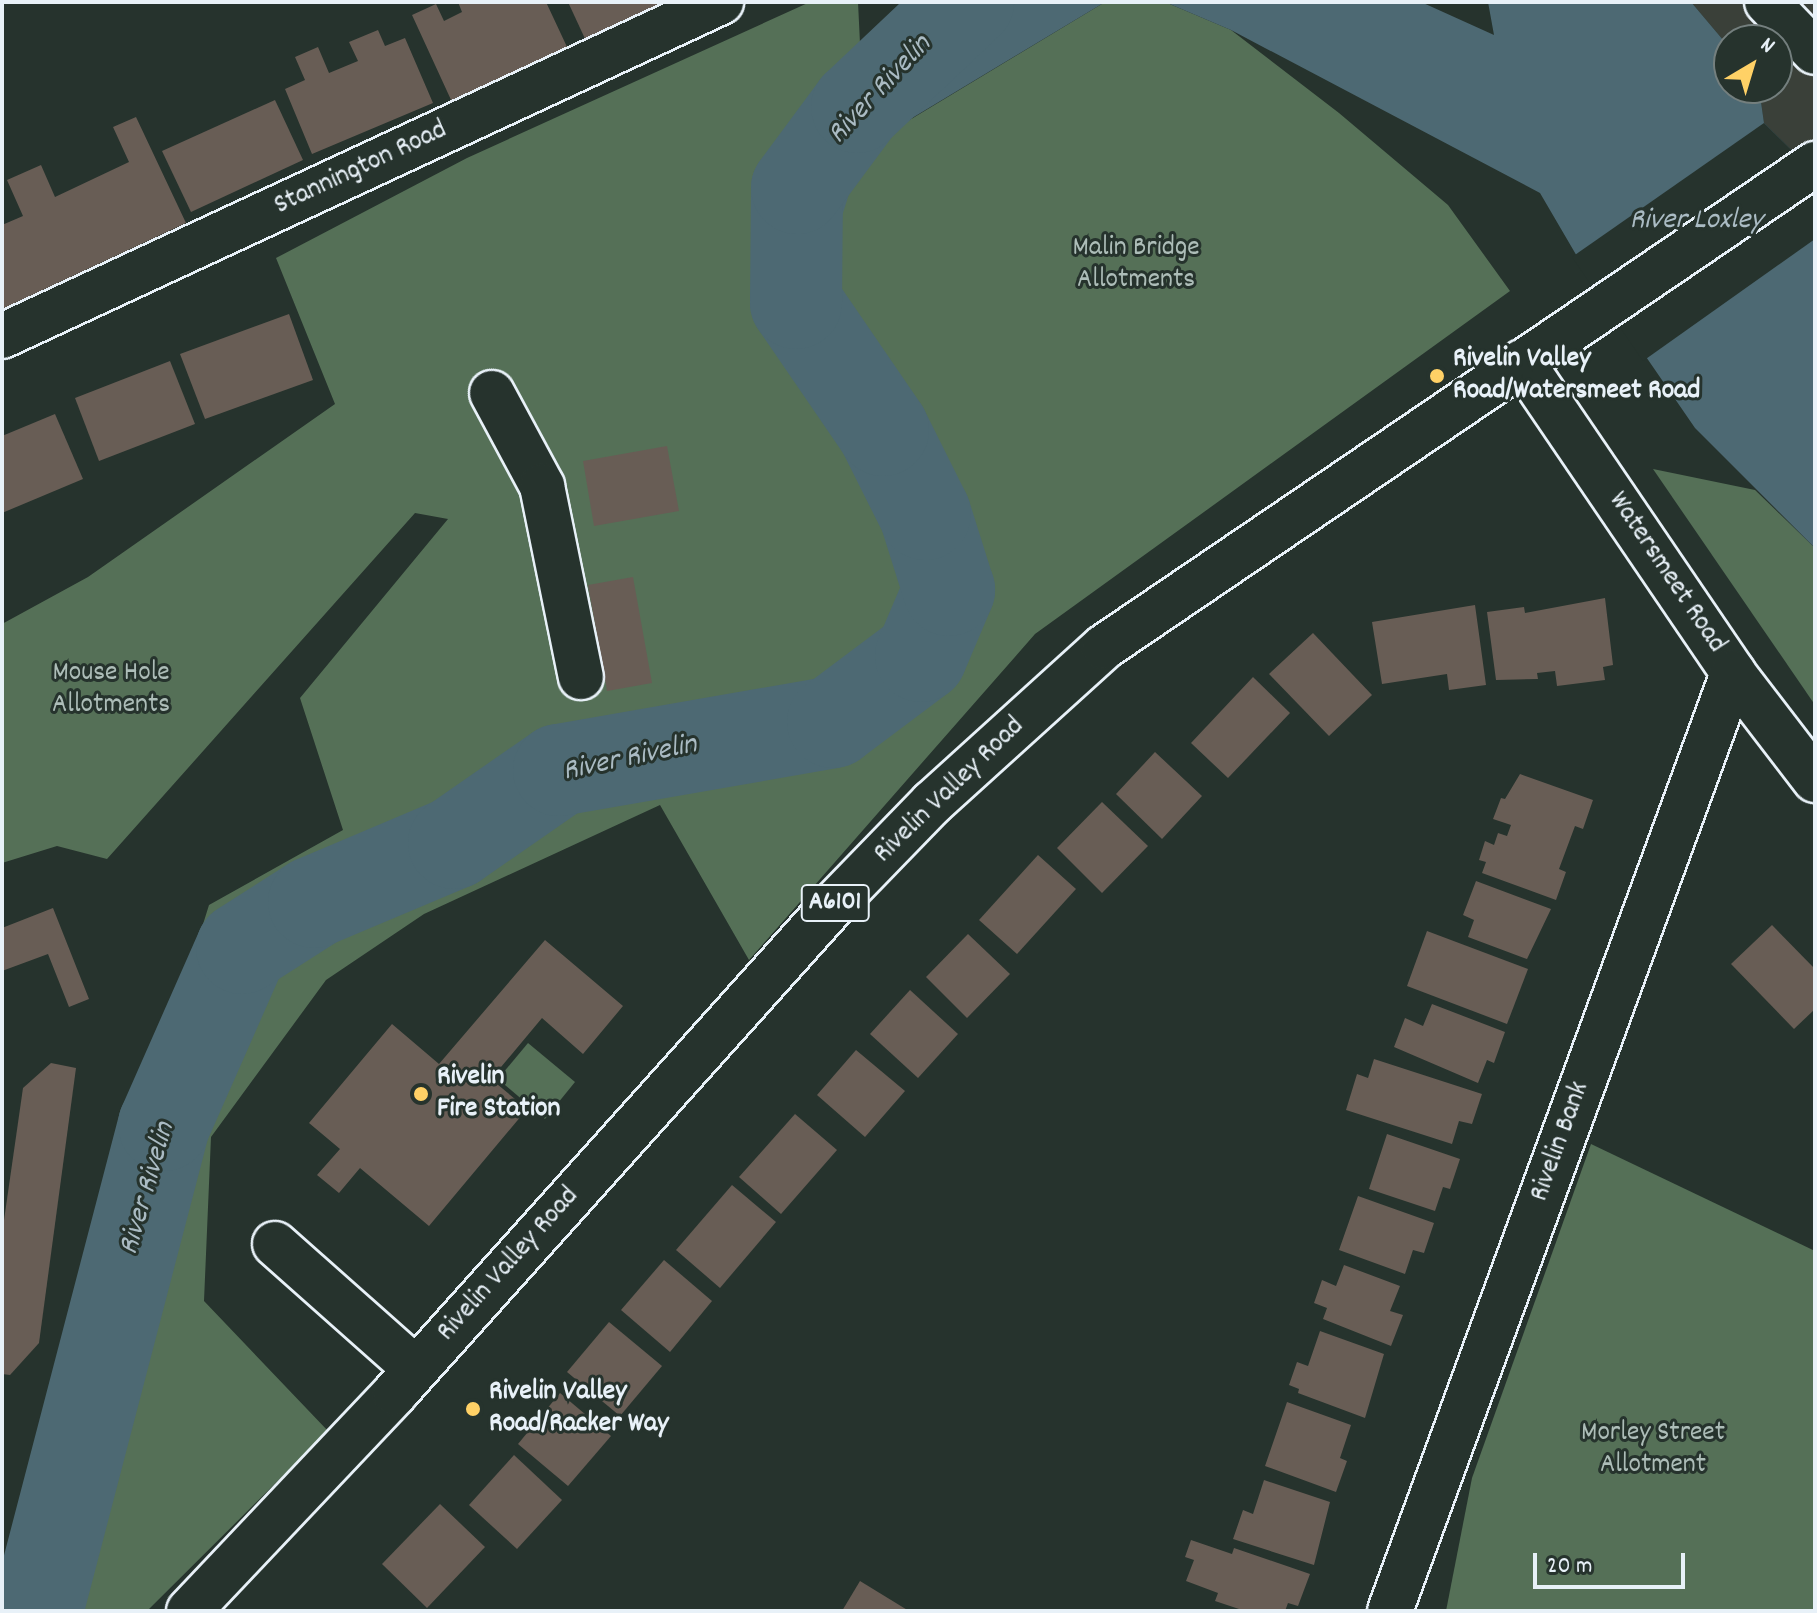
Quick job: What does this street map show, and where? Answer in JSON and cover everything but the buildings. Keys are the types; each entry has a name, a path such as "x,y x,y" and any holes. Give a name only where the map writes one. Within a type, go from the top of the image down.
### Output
{"main road":[{"name":"Stannington Road","path":"2,336 721,2"},
{"path":"1767,2 1815,52"},
{"name":"Rivelin Valley Road","path":"189,1611 416,1369 834,904 955,782 1104,647 1587,315 1815,164"},
{"name":"Watersmeet Road","path":"1522,362 1733,673 1815,780"},
{"path":"492,393 542,486 581,677"},
{"name":"Rivelin Bank","path":"1390,1611 1733,673"},
{"path":"275,1244 416,1369"}],"shaded area":[{"path":"1691,2 1815,2 1815,173 1764,123 1761,104 1793,104 1793,24 1713,24 1713,28"}],"green space":[{"path":"810,2 858,2 865,147 1105,2 1165,2 1231,30 1339,113 1448,205 1510,291 1035,634 749,960 660,805 424,914 326,980 211,1137 204,1301 328,1431 147,1611 8,1611 4,1586 83,1381 153,1084 209,905 343,830 300,698 448,519 415,513 107,859 57,846 2,863 2,624 88,577 335,404 276,258 467,158"},
{"path":"1653,469 1755,490 1815,548 1815,705"},
{"path":"528,1043 575,1082 545,1119 498,1079"},
{"name":"Morley Street Allotment","path":"1591,1144 1815,1251 1815,1611 1446,1611 1472,1478"}],"water":[{"path":"939,2 1105,2 864,147 842,216 783,185 842,107"},
{"name":"River Loxley","path":"1165,2 1421,2 1494,35 1488,2 1691,2 1713,28 1713,104 1761,104 1764,123 1815,173 1815,548 1695,428 1578,258 1540,193 1231,30"}],"pier":[{"path":"1764,123 1815,173 1815,239 1643,361 1572,257"}],"waterway":[{"name":"River Rivelin","path":"37,1611 164,1125 242,948 314,902 454,843 559,770 833,722 921,656 949,590 925,514 883,430 796,303 797,188 857,107 968,2"}],"place":[{"name":"Rivelin Valley Road/Watersmeet Road","path":"1437,376"},
{"name":"Rivelin Fire Station","path":"421,1094"},
{"name":"Rivelin Valley Road/Racker Way","path":"473,1409"}],"park label":[{"name":"Malin Bridge Allotments","path":"1136,265"},
{"name":"Mouse Hole Allotments","path":"111,690"}]}
